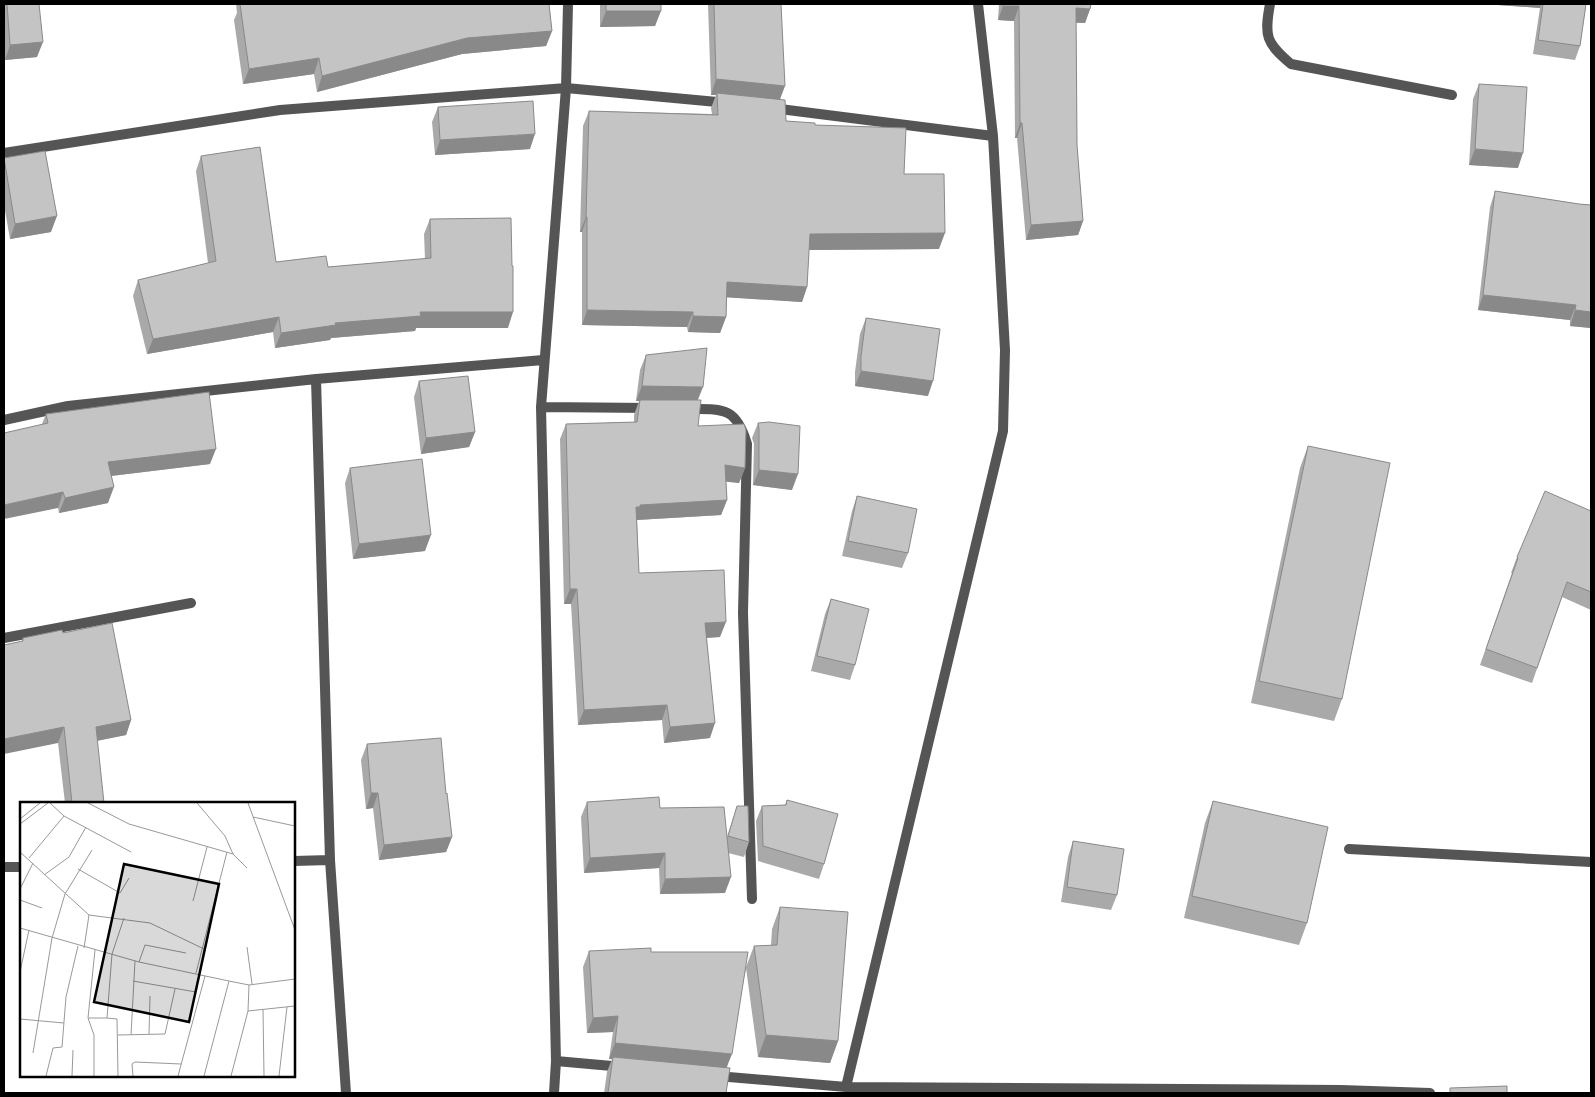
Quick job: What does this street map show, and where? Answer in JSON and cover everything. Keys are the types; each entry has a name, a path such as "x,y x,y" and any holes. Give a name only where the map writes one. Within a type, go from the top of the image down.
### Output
{"street":[{"path":"554,1093 556,1061 541,406 566,88 568,4"},
{"path":"846,1087 1003,431 1005,350 993,136 978,4"},
{"path":"1270,4 1266,34 1274,49 1291,64 1452,95"},
{"path":"4,153 280,110 566,88 740,104"},
{"path":"759,106 993,136"},
{"path":"4,420 68,406 316,379 544,360"},
{"path":"316,379 330,860 346,1093"},
{"path":"541,406 660,408"},
{"path":"680,408 728,412 742,426 747,444 743,613 752,899"},
{"path":"4,638 191,603"},
{"path":"1349,849 1591,862"},
{"path":"295,861 330,860"},
{"path":"4,868 20,867"},
{"path":"556,1061 633,1068"},
{"path":"710,1075 846,1087 1332,1090 1430,1093"}],"building":[{"path":"7,4 39,4 43,42 10,45"},
{"path":"240,4 549,4 552,31 467,38 322,76 319,58 249,69"},
{"path":"606,4 661,4 661,11 606,11"},
{"path":"714,4 781,4 785,86 716,79"},
{"path":"1003,4 1091,4 1090,9 1076,8 1077,145 1083,221 1031,225 1022,123 1020,123 1019,6 1003,6"},
{"path":"1543,4 1586,4 1580,46 1538,40"},
{"path":"1479,84 1527,87 1523,153 1475,149"},
{"path":"717,93 785,100 786,121 815,123 815,125 906,128 904,174 944,174 945,233 810,234 807,287 727,282 726,317 693,316 693,312 587,310 586,217 589,111 718,115"},
{"path":"533,101 535,134 440,140 438,107"},
{"path":"260,147 276,262 326,256 328,267 431,258 430,219 511,218 513,312 420,312 421,316 335,323 336,325 281,333 279,317 153,339 138,280 216,261 201,156"},
{"path":"45,151 57,216 15,224 4,158"},
{"path":"1495,191 1591,205 1591,312 1575,310 1576,305 1483,295"},
{"path":"866,318 940,329 933,381 861,371"},
{"path":"707,348 703,387 642,386 646,355"},
{"path":"468,376 475,432 426,438 419,381"},
{"path":"209,392 216,449 108,462 114,487 65,498 63,492 4,505 4,433 48,423 46,414"},
{"path":"640,400 701,400 698,426 744,424 746,430 745,468 725,465 727,500 640,505 640,507 636,507 639,573 724,570 726,622 705,623 715,723 670,727 667,705 584,710 577,589 570,589 566,424 637,422"},
{"path":"769,422 800,426 798,474 759,470 758,423"},
{"path":"1308,446 1390,463 1342,699 1259,681"},
{"path":"422,459 431,535 359,544 350,468"},
{"path":"1545,491 1591,511 1591,592 1567,582 1537,668 1486,649 1517,557"},
{"path":"857,496 917,509 908,553 848,541"},
{"path":"831,599 869,609 855,665 817,656"},
{"path":"112,623 131,720 96,727 104,802 72,802 64,727 4,739 4,645 23,641 23,638 62,630 63,633"},
{"path":"441,738 452,837 384,845 378,793 371,793 367,744"},
{"path":"659,797 660,808 724,807 731,877 665,879 665,853 590,858 587,802"},
{"path":"787,800 838,814 824,864 763,846 762,806 786,805"},
{"path":"1213,801 1328,827 1307,923 1192,896"},
{"path":"737,806 748,806 749,842 728,836"},
{"path":"1073,841 1124,849 1117,895 1067,887"},
{"path":"780,907 848,912 838,1041 766,1035 754,946 777,945"},
{"path":"651,948 651,952 748,952 732,1054 615,1043 618,1016 593,1018 589,951"},
{"path":"613,1057 730,1068 726,1093 608,1093"},
{"path":"1507,1086 1507,1093 1450,1093 1450,1088"}]}
